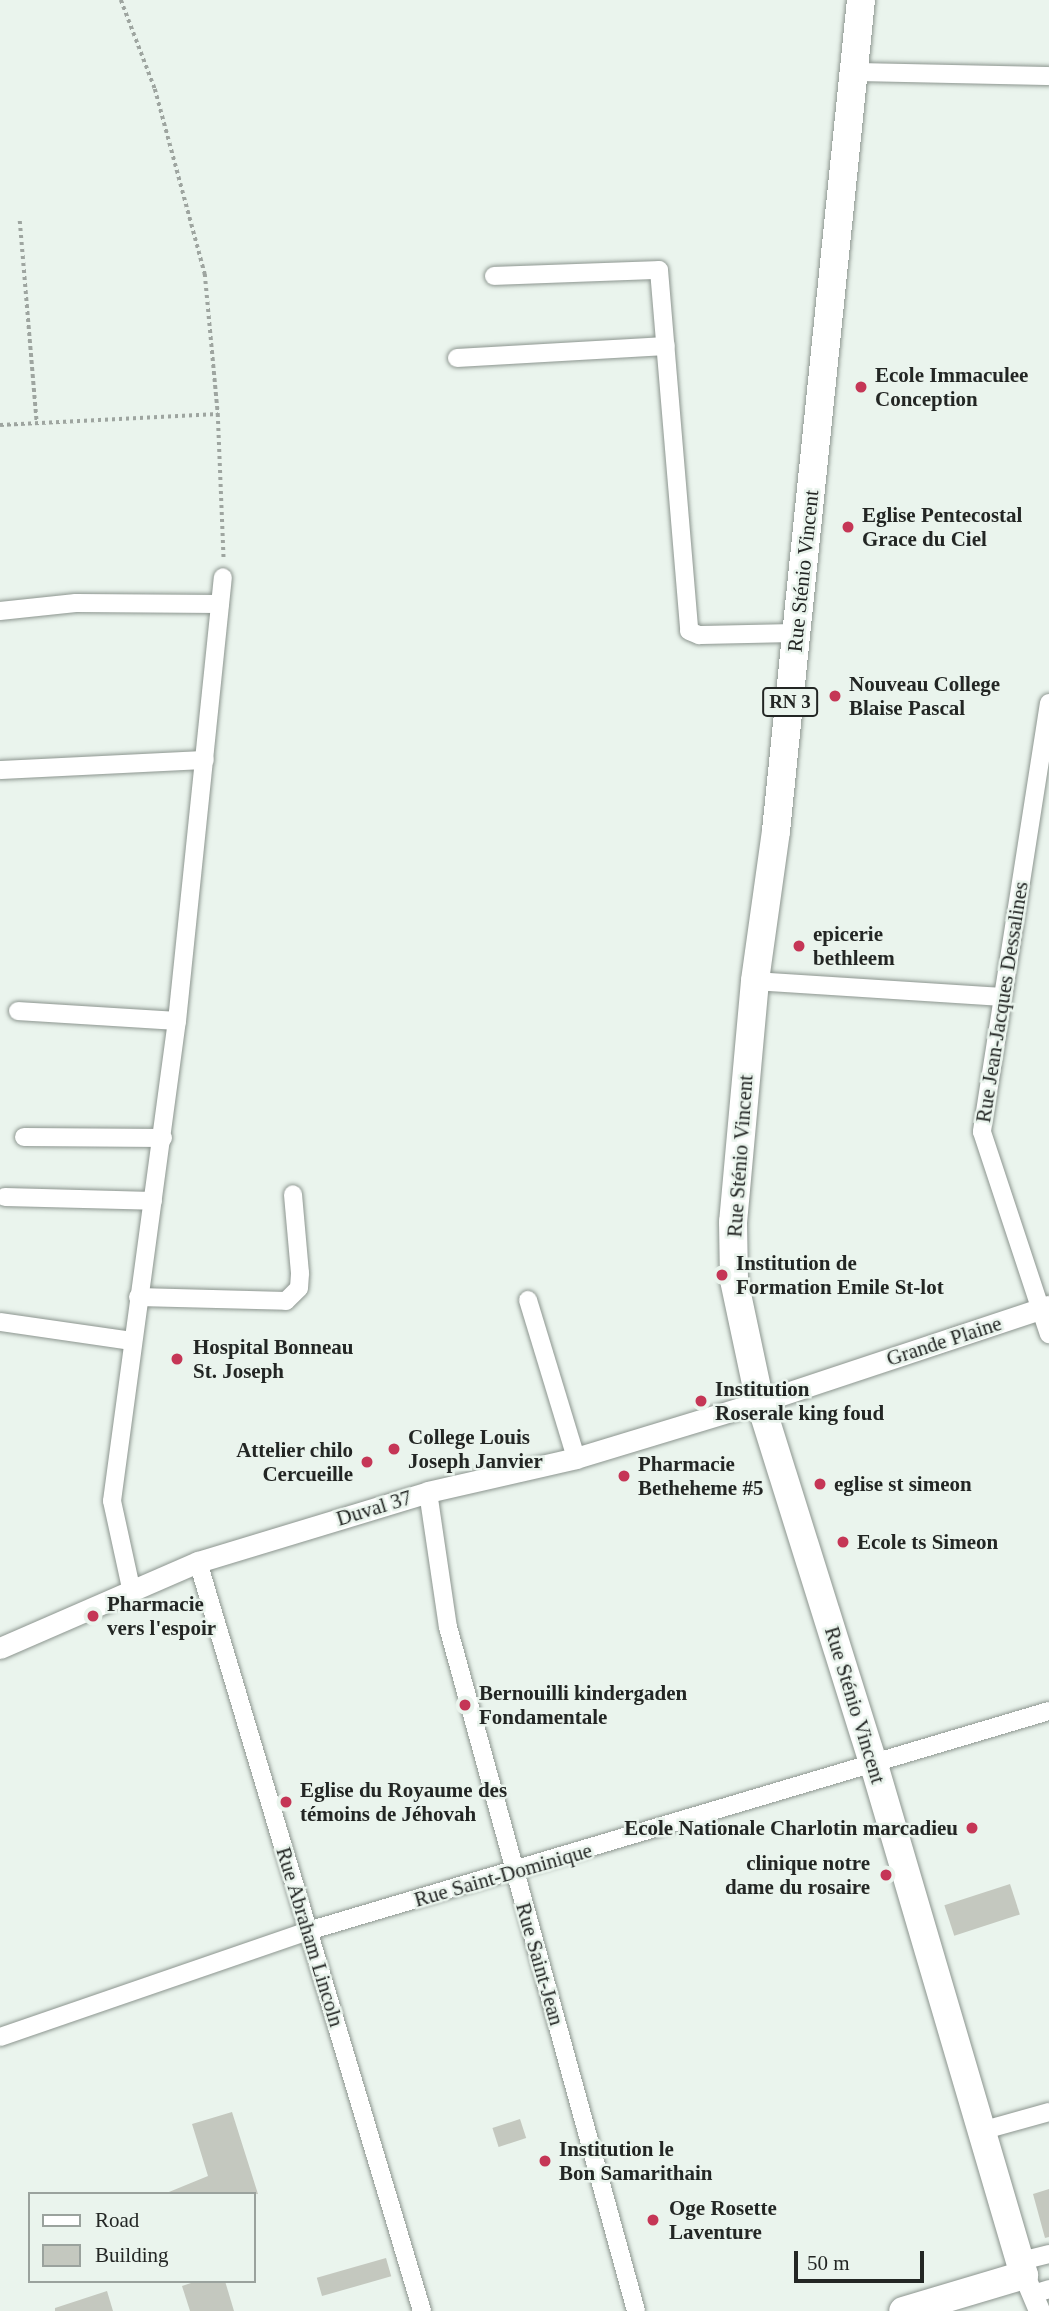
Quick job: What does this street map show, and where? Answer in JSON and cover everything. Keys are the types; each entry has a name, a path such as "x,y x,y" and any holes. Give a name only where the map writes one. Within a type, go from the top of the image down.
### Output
{"main road":[{"name":"Rue Sténio Vincent","path":"861,0 797,633 755,981 733,1222 734,1280 760,1402 874,1765 981,2131 1033,2286"},
{"path":"903,2311 1033,2286"}],"street":[{"path":"855,72 1049,76"},
{"path":"494,276 655,268 662,278 689,631 699,635 797,633"},
{"path":"457,358 666,346"},
{"path":"131,1588 112,1501 138,1297 163,1138 223,577"},
{"path":"0,611 76,603 220,604"},
{"name":"Rue Jean-Jacques Dessalines","path":"1049,703 982,1132 1045,1307 1049,1334"},
{"path":"0,771 205,760"},
{"path":"755,981 1002,997"},
{"path":"18,1011 177,1021"},
{"path":"24,1137 163,1138"},
{"path":"138,1297 286,1301 299,1287 300,1273 293,1194"},
{"path":"5,1197 153,1201"},
{"path":"528,1300 576,1458"},
{"name":"Grande Plaine","path":"760,1402 1045,1307"},
{"path":"0,1322 132,1341"},
{"name":"Duval 37","path":"0,1648 131,1588 198,1562 428,1492 576,1458 760,1402"},
{"name":"Rue Saint-Jean","path":"428,1492 448,1627 636,2311"},
{"name":"Rue Abraham Lincoln","path":"198,1562 422,2311"},
{"name":"Rue Saint-Dominique","path":"0,2038 308,1931 514,1873 1049,1711"},
{"path":"981,2131 1049,2112"},
{"path":"1033,2286 1049,2254"}],"path":[{"path":"121,0 155,89 205,274 226,537 223,577"},
{"path":"20,221 37,423"},
{"path":"0,425 218,414"}],"building":[{"path":"1010,1884 1020,1914 954,1936 944,1905"},
{"path":"232,2112 258,2194 169,2192 208,2176 192,2124"},
{"path":"520,2119 526,2138 499,2147 492,2128"},
{"path":"1049,2189 1049,2237 1045,2238 1033,2194"},
{"path":"386,2258 391,2276 322,2296 317,2278"},
{"path":"191,2283 226,2283 234,2311 190,2311 182,2286"},
{"path":"107,2291 113,2311 55,2311 55,2308"}],"place":[{"name":"Ecole Immaculee Conception","path":"861,387"},
{"name":"Eglise Pentecostal Grace du Ciel","path":"848,527"},
{"name":"Nouveau College Blaise Pascal","path":"835,696"},
{"name":"epicerie bethleem","path":"799,946"},
{"name":"Institution de Formation Emile St-lot","path":"722,1275"},
{"name":"Hospital Bonneau St. Joseph","path":"177,1359"},
{"name":"Institution Roserale king foud","path":"701,1401"},
{"name":"College Louis Joseph Janvier","path":"394,1449"},
{"name":"Attelier chilo Cercueille","path":"367,1462"},
{"name":"Pharmacie Betheheme #5","path":"624,1476"},
{"name":"eglise st simeon","path":"820,1484"},
{"name":"Ecole ts Simeon","path":"843,1542"},
{"name":"Pharmacie vers l'espoir","path":"93,1616"},
{"name":"Bernouilli kindergaden Fondamentale","path":"465,1705"},
{"name":"Eglise du Royaume des témoins de Jéhovah","path":"286,1802"},
{"name":"Ecole Nationale Charlotin marcadieu","path":"972,1828"},
{"name":"clinique notre dame du rosaire","path":"886,1875"},
{"name":"Institution le Bon Samarithain","path":"545,2161"},
{"name":"Oge Rosette Laventure","path":"653,2220"}]}
